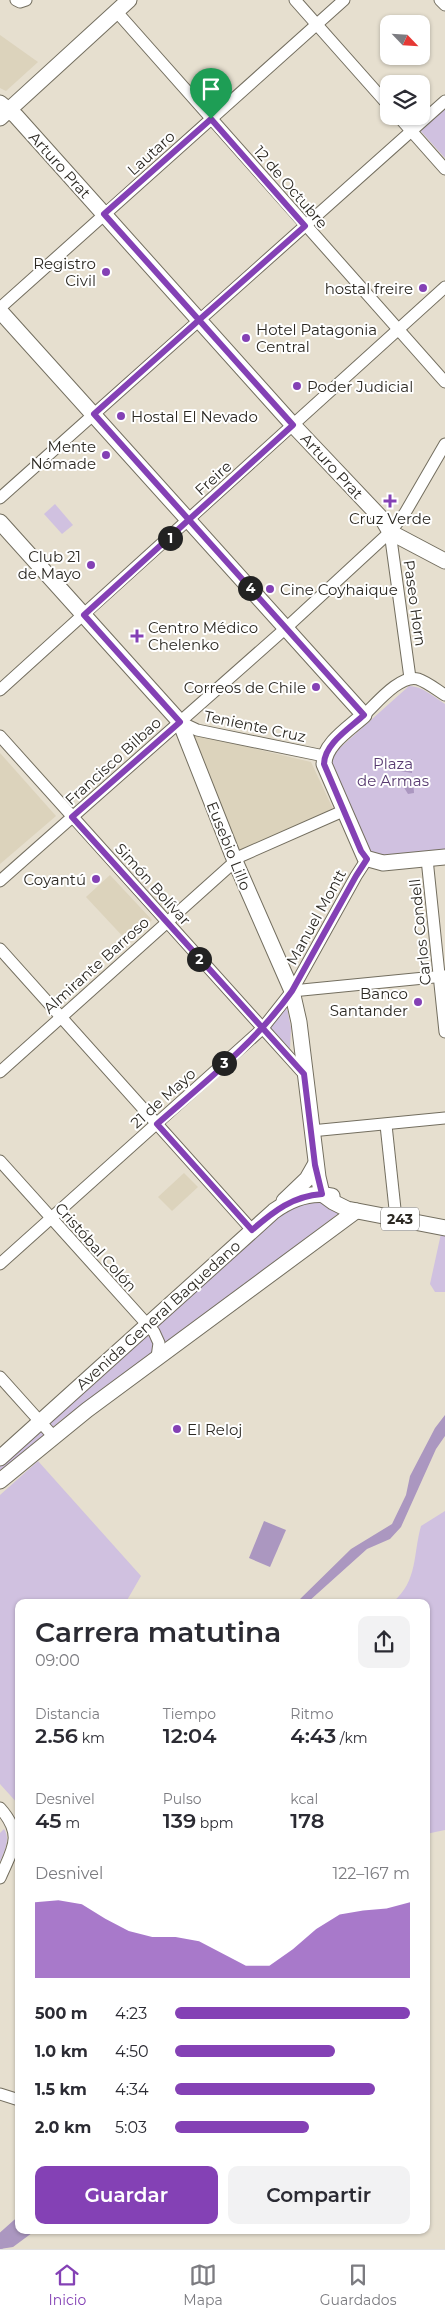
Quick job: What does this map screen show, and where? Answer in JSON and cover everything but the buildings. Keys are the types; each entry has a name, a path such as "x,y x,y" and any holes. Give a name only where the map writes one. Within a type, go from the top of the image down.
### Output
{"main road":[{"path":"2,113 121,4"},
{"name":"Arturo Prat","path":"2,113 104,214 293,425 383,520 390,532 445,561"},
{"path":"0,309 364,715 331,745 324,756 325,769 361,851 367,859 383,863 445,857"},
{"name":"Eusebio Lillo","path":"0,522 180,722 234,861 292,991 299,1022 315,1165 322,1194"},
{"path":"274,1211 307,1179 315,1165"},
{"path":"322,1194 338,1206 356,1211"},
{"name":"Avenida General Baquedano","path":"0,1458 252,1230 274,1211 296,1199 322,1194 445,1220"},
{"name":"Avenida General Baquedano","path":"0,1481 53,1436 157,1357 356,1211"},
{"name":"243","path":"356,1211 445,1228"}],"street":[{"path":"16,0 20,2 26,0"},
{"path":"295,0 380,96"},
{"name":"Lautaro","path":"0,309 344,0"},
{"path":"440,0 445,5"},
{"name":"12 de Octubre","path":"121,4 211,119 445,382"},
{"path":"0,498 445,101"},
{"path":"406,125 445,169"},
{"name":"Freire","path":"0,690 190,520 445,287"},
{"name":"Francisco Bilbao","path":"0,881 286,628 390,532 401,520 445,444"},
{"name":"Paseo Horn","path":"390,532 410,678"},
{"path":"364,715 398,683 410,678 420,680 445,695"},
{"name":"Teniente Cruz","path":"180,722 197,730 324,756"},
{"name":"Simón Bolívar","path":"0,736 304,1074"},
{"name":"Almirante Barroso","path":"0,1072 234,861 241,856 344,811"},
{"name":"Manuel Montt","path":"292,991 367,859"},
{"name":"Carlos Condell","path":"427,859 442,976 445,1032"},
{"path":"0,949 252,1230"},
{"path":"292,991 442,976"},
{"name":"21 de Mayo","path":"0,1264 262,1029 292,991"},
{"path":"311,1131 445,1118"},
{"path":"386,1125 395,1209"},
{"name":"Cristóbal Colón","path":"0,1161 158,1339 157,1357"},
{"path":"0,1377 53,1436"},
{"path":"0,1808 4,1822 15,1833"},
{"path":"0,1878 14,1848 15,1841"},
{"path":"0,2094 15,2099"}],"shaded area":[{"path":"0,35 38,62 6,91 0,88"},
{"path":"189,733 311,762 334,811 236,854"},
{"path":"0,753 56,816 0,864"},
{"path":"412,759 412,773 400,771"},
{"path":"403,778 413,779 414,793 408,794 403,786"},
{"path":"110,875 152,920 128,942 86,897"},
{"path":"184,1173 198,1187 172,1211 158,1197"},
{"path":"445,1415 445,1436 436,1449 401,1527 390,1539 367,1549 311,1599 300,1599 351,1549 392,1524 406,1495 410,1476 435,1428"},
{"path":"264,1521 286,1530 270,1567 249,1558"},
{"path":"15,2231 15,2234 31,2234 13,2247 0,2249 0,2241"}],"green space":[{"path":"445,102 445,158 417,127 419,125 430,125 430,115"},
{"path":"55,504 73,525 62,534 44,514"},
{"name":"Plaza de Armas","path":"409,686 423,690 445,704 445,850 379,857 370,853 331,762 333,754"},
{"path":"287,1008 291,1028 290,1049 269,1028"},
{"path":"319,1199 343,1210 60,1421 0,1474 0,1464 285,1209"},
{"path":"442,1229 445,1230 445,1292 435,1292 430,1284"},
{"path":"38,1461 141,1576 128,1599 15,1599 15,1801 0,1784 0,1495"},
{"path":"445,1511 445,1830 430,1833 430,1599 396,1599 407,1585 411,1576 421,1526"},
{"path":"4,1829 7,1841 0,1862 0,1833"}],"waterway":[{"path":"0,2242 15,2229"}],"place":[{"name":"Registro Civil","path":"106,272"},
{"name":"hostal freire","path":"423,288"},
{"name":"Hotel Patagonia Central","path":"246,338"},
{"name":"Poder Judicial","path":"297,386"},
{"name":"Hostal El Nevado","path":"121,416"},
{"name":"Mente Nómade","path":"106,455"},
{"name":"Cruz Verde","path":"390,501"},
{"name":"Club 21 de Mayo","path":"91,565"},
{"name":"Cine Coyhaique","path":"270,589"},
{"name":"Centro Médico Chelenko","path":"137,636"},
{"name":"Correos de Chile","path":"316,687"},
{"name":"Coyantú","path":"96,879"},
{"name":"Banco Santander","path":"418,1002"},
{"name":"El Reloj","path":"177,1429"}],"route":[{"path":"211,119 104,214 199,320 94,414 190,520 364,715 328,748 324,756 324,764 361,851 367,859 292,991 280,1007 262,1029 157,1124 252,1230 288,1202 305,1196 322,1194 315,1165 304,1074 262,1029 72,817 180,722 84,615 190,520 293,425 199,320 305,226 211,119"}]}
